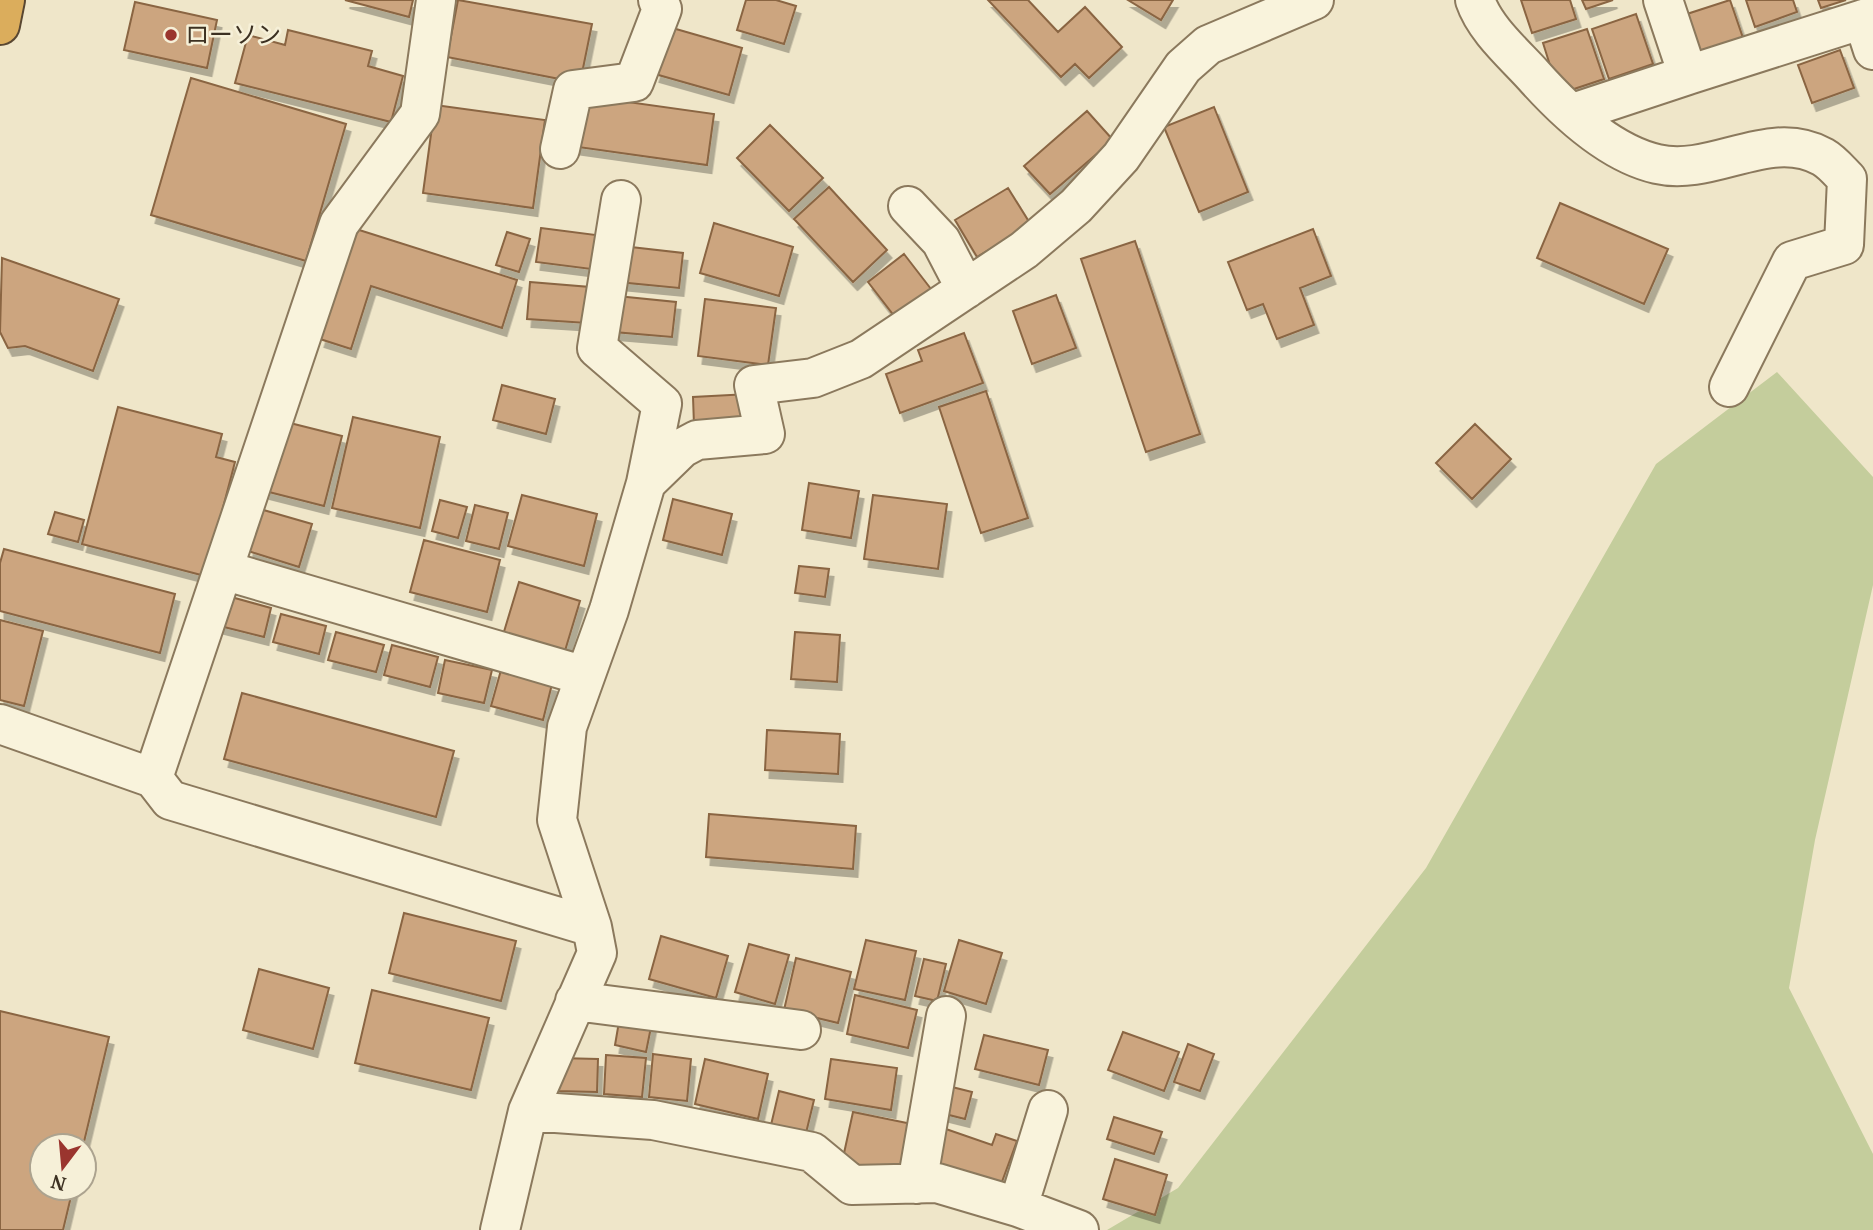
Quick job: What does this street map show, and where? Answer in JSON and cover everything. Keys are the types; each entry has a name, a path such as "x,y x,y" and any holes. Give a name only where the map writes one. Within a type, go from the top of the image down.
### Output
{"highway":[{"path":"0,25 5,0"}],"street":[{"path":"153,778 339,224 420,114 436,0"},
{"path":"560,149 573,90 634,82 662,9 659,0"},
{"path":"646,483 682,448 697,440 765,434 754,385 813,378 861,359 1024,250 1076,206 1121,157 1183,67 1208,46 1314,0"},
{"path":"1475,0 1480,17 1541,84 1619,150 1658,164 1704,165 1785,145 1824,157 1847,179 1859,215 1844,245 1792,261 1730,387"},
{"path":"1663,0 1688,75"},
{"path":"1573,113 1688,75 1870,28"},
{"path":"500,1230 528,1111 597,953 593,927 557,820 567,727 610,610 646,483 662,404 597,348 621,200"},
{"path":"908,206 941,241 966,289"},
{"path":"223,570 585,676"},
{"path":"0,724 153,778 170,800 593,927"},
{"path":"575,1001 801,1030"},
{"path":"918,1184 946,1016"},
{"path":"1018,1207 1048,1110"},
{"path":"528,1111 653,1119 812,1152 852,1185 937,1183 1018,1207 1079,1230"}],"green space":[{"path":"1777,372 1873,477 1873,585 1815,840 1789,988 1873,1154 1873,1230 1107,1230 1178,1188 1426,868 1656,464"}],"building":[{"path":"345,0 413,0 409,17"},
{"path":"458,0 592,24 580,83 447,57"},
{"path":"746,0 776,0 796,6 784,44 737,30"},
{"path":"988,0 1028,0 1058,32 1085,7 1122,47 1089,78 1075,64 1061,77"},
{"path":"1128,0 1173,0 1161,20"},
{"path":"1521,0 1570,0 1576,19 1532,33"},
{"path":"1582,0 1613,0 1586,9"},
{"path":"1730,0 1743,38 1701,53 1687,14"},
{"path":"1746,0 1793,0 1797,12 1755,27"},
{"path":"1818,0 1846,0 1821,8"},
{"name":"ローソン","path":"135,2 217,20 207,68 124,50"},
{"path":"1636,14 1653,64 1609,79 1592,29"},
{"path":"669,27 742,48 729,95 655,74"},
{"path":"1587,29 1604,79 1559,94 1543,43"},
{"path":"288,30 372,51 368,66 403,76 391,122 235,83 248,35 285,45"},
{"path":"1840,50 1854,88 1812,103 1798,65"},
{"path":"191,78 346,124 306,261 151,215"},
{"path":"578,95 714,114 707,165 571,146"},
{"path":"435,105 545,120 533,208 423,193"},
{"path":"1214,107 1248,192 1199,212 1164,127"},
{"path":"1087,111 1113,140 1050,194 1024,166"},
{"path":"770,125 823,178 789,211 737,158"},
{"path":"829,187 887,250 853,282 794,219"},
{"path":"1008,188 1031,225 977,257 955,220"},
{"path":"1560,203 1668,249 1644,304 1537,258"},
{"path":"714,223 793,247 779,296 700,273"},
{"path":"541,228 596,235 591,269 536,262"},
{"path":"356,229 517,280 502,328 371,286 351,349 320,339"},
{"path":"1313,229 1331,276 1300,288 1314,325 1277,339 1263,304 1247,310 1228,262"},
{"path":"507,232 530,239 519,272 496,265"},
{"path":"1135,241 1200,434 1146,452 1081,259"},
{"path":"622,246 683,253 679,288 618,282"},
{"path":"904,254 931,289 895,317 868,282"},
{"path":"2,258 119,299 93,371 25,346 8,348 0,332"},
{"path":"530,282 590,287 587,323 527,319"},
{"path":"1056,295 1076,348 1032,364 1013,311"},
{"path":"617,296 676,302 672,337 614,332"},
{"path":"705,299 776,308 768,365 698,356"},
{"path":"964,333 983,383 900,413 886,374 922,361 918,350"},
{"path":"502,385 555,399 546,434 493,420"},
{"path":"986,391 1028,518 981,533 939,407"},
{"path":"749,394 751,423 694,425 693,397"},
{"path":"118,407 222,434 216,457 235,462 205,576 82,544"},
{"path":"353,417 440,437 420,528 332,508"},
{"path":"282,421 342,436 324,506 265,491"},
{"path":"1475,424 1511,459 1472,499 1436,463"},
{"path":"809,483 859,491 851,538 802,530"},
{"path":"522,495 597,514 584,566 508,546"},
{"path":"873,495 947,504 938,569 864,559"},
{"path":"673,499 732,514 722,555 663,540"},
{"path":"440,500 467,507 458,538 432,531"},
{"path":"475,505 508,513 499,549 466,541"},
{"path":"260,509 312,524 299,567 248,551"},
{"path":"55,512 84,520 78,542 48,534"},
{"path":"424,540 500,560 487,612 410,592"},
{"path":"4,549 175,594 160,653 0,611 0,563"},
{"path":"799,566 829,569 825,597 795,593"},
{"path":"519,582 580,601 564,654 503,635"},
{"path":"224,595 271,608 264,637 216,625"},
{"path":"281,614 326,626 319,654 273,642"},
{"path":"0,620 43,631 24,706 0,700"},
{"path":"336,632 384,645 376,672 328,660"},
{"path":"795,632 840,635 837,682 791,679"},
{"path":"392,645 438,657 430,687 384,675"},
{"path":"445,660 492,670 484,703 438,693"},
{"path":"501,670 552,684 543,720 491,706"},
{"path":"242,693 454,751 436,817 224,759"},
{"path":"767,730 840,734 838,774 765,770"},
{"path":"709,814 856,826 853,869 706,857"},
{"path":"404,913 516,941 501,1001 389,973"},
{"path":"661,936 728,956 716,998 649,979"},
{"path":"866,940 916,951 905,1000 854,989"},
{"path":"959,940 1002,953 986,1004 944,991"},
{"path":"749,944 789,955 775,1004 735,992"},
{"path":"796,958 851,972 838,1023 784,1010"},
{"path":"924,959 946,964 937,1001 915,996"},
{"path":"259,969 329,988 313,1049 243,1030"},
{"path":"372,990 489,1018 471,1090 355,1063"},
{"path":"855,995 917,1010 908,1048 847,1034"},
{"path":"0,1011 109,1037 86,1132 28,1132 28,1202 70,1202 63,1230 0,1230"},
{"path":"620,1016 652,1022 646,1052 615,1045"},
{"path":"1123,1032 1179,1052 1164,1091 1108,1070"},
{"path":"984,1035 1048,1050 1039,1085 975,1069"},
{"path":"1188,1044 1214,1054 1200,1091 1174,1082"},
{"path":"653,1054 691,1059 687,1101 649,1097"},
{"path":"606,1055 646,1058 642,1097 604,1094"},
{"path":"558,1058 598,1059 597,1092 557,1091"},
{"path":"705,1059 768,1074 758,1119 695,1104"},
{"path":"831,1059 897,1068 891,1110 825,1099"},
{"path":"944,1085 972,1092 965,1119 937,1112"},
{"path":"779,1091 814,1100 806,1133 771,1125"},
{"path":"853,1112 912,1124 901,1179 841,1167"},
{"path":"1114,1117 1162,1132 1154,1154 1107,1139"},
{"path":"943,1128 992,1145 996,1134 1017,1141 1000,1187 931,1162"},
{"path":"1115,1159 1167,1175 1155,1215 1103,1199"}],"place":[{"name":"ローソン","path":"171,35"}]}
